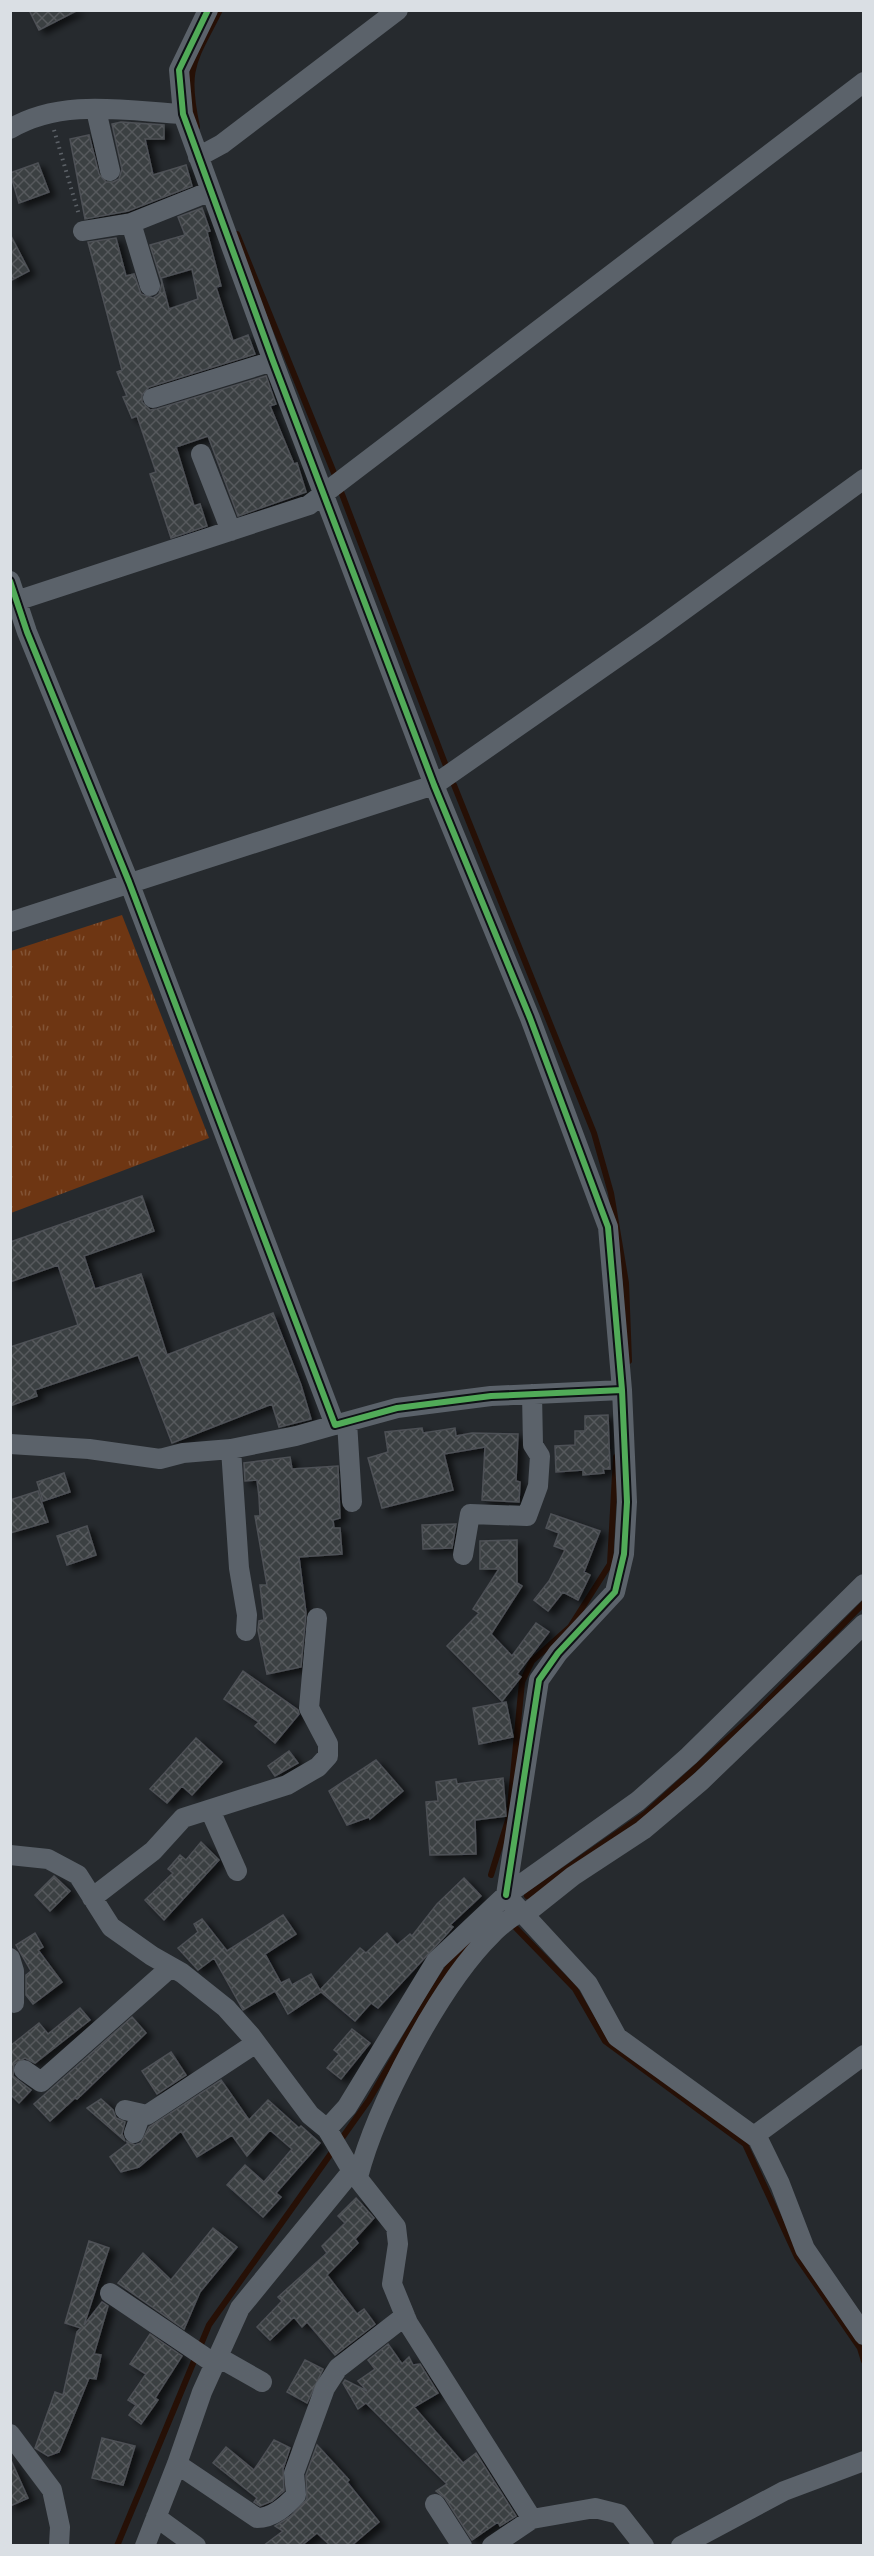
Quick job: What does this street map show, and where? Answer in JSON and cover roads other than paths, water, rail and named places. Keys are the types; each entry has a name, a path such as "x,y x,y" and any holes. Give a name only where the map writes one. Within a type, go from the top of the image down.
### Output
{"street":[{"path":"208,10 179,70 183,114 273,361 434,785 530,1018 608,1227 622,1390 627,1502 624,1554 615,1592 558,1653 539,1680 506,1895"},
{"path":"198,157 222,144 398,10"},
{"path":"352,1502 341,1423 129,882 12,594 231,531 309,505 864,82"},
{"path":"10,129 30,117 61,109 183,114"},
{"path":"96,110 110,171"},
{"path":"83,231 131,223 211,191"},
{"path":"131,223 150,286"},
{"path":"153,398 273,361"},
{"path":"201,454 231,531"},
{"path":"10,922 434,785 652,633 864,479"},
{"path":"10,1444 89,1449 159,1459 183,1453 231,1449 296,1436 397,1408 492,1396 622,1390"},
{"path":"463,1555 470,1514 527,1515 538,1486 540,1456 533,1445 532,1394"},
{"path":"231,1449 239,1568 247,1616 246,1631"},
{"path":"328,2131 347,2107 436,1961 506,1895 638,1801 689,1756 864,1584"},
{"path":"92,1898 153,1851 183,1818 287,1785 318,1767 328,1756 328,1744 309,1708 317,1618"},
{"path":"145,2546 214,2360 240,2308 352,2170 379,2115 444,1996 492,1933 643,1830 701,1781 864,1624"},
{"path":"210,1810 237,1870"},
{"path":"10,1855 48,1859 78,1875 111,1927 171,1967 226,2008 256,2043 310,2115 328,2131 352,2170 396,2227 398,2244 392,2284 405,2316 532,2519"},
{"path":"506,1895 588,1984 618,2037 757,2141 805,2249 864,2335"},
{"path":"10,1958 14,1971 14,2003"},
{"path":"24,2070 41,2082 171,1967"},
{"path":"134,2133 133,2112 147,2115 256,2043"},
{"path":"757,2141 864,2055"},
{"path":"757,2141 864,2069"},
{"path":"110,2294 186,2346 262,2382"},
{"path":"177,2464 257,2518 266,2518 287,2505 296,2495 294,2473 325,2388 338,2368 405,2316"},
{"path":"13,2441 52,2490 60,2527 59,2546"},
{"path":"681,2546 784,2491 864,2461"},
{"path":"435,2504 462,2546"},
{"path":"492,2546 532,2519 595,2508 619,2514 644,2546"},
{"path":"156,2517 196,2546"}],"waterway":[{"path":"197,127 191,91 194,66 220,10"},
{"path":"237,234 334,473"},
{"path":"340,489 446,766"},
{"path":"454,785 594,1133 611,1193 626,1283 629,1361"},
{"path":"491,1875 509,1817 522,1682 532,1661 570,1627 610,1564 616,1457"},
{"path":"527,1896 645,1814 754,1715 864,1603"},
{"path":"515,1927 575,1989 605,2041 745,2144 797,2257 860,2348 864,2361"},
{"path":"117,2546 209,2325 369,2100 427,2000 451,1963 473,1939"}]}
